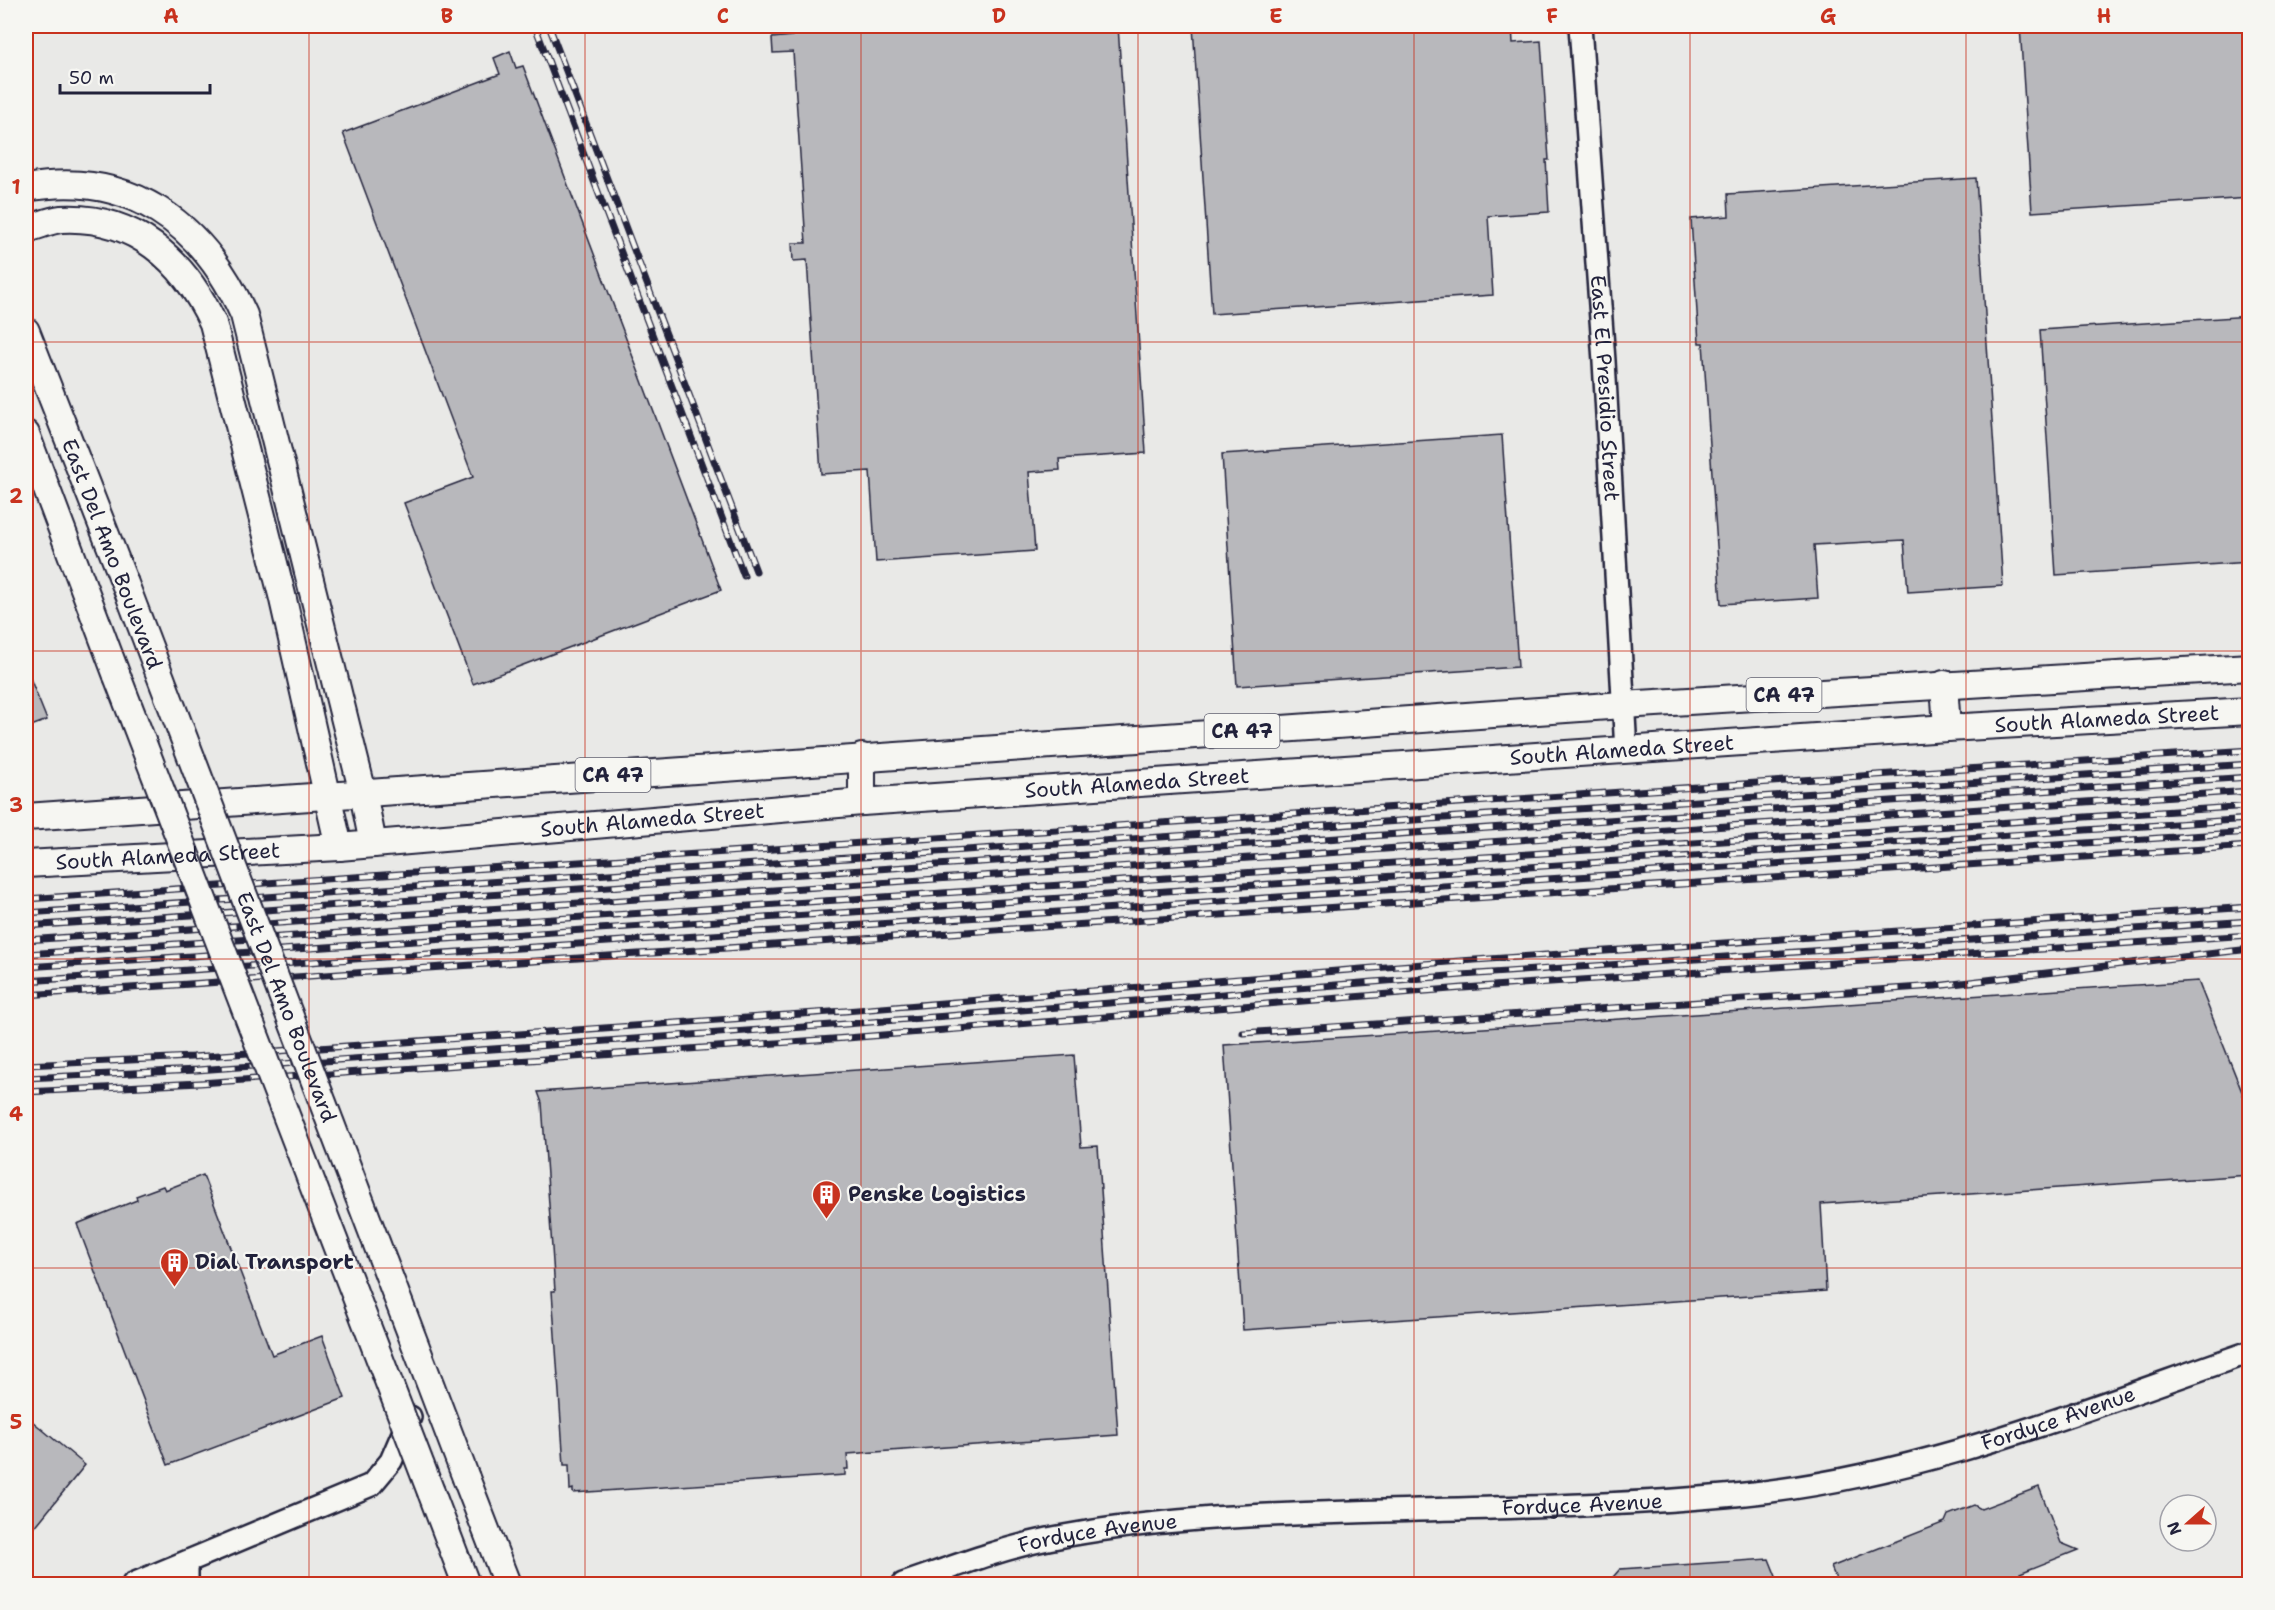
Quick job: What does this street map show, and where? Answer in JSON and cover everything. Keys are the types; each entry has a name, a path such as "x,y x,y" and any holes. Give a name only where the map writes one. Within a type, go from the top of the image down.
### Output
{"main road":[{"path":"26,188 76,184 120,190 147,203 171,218 211,255 232,288 244,315 363,793 373,844"},
{"path":"26,229 59,219 87,220 129,230 170,258 188,278 203,302 213,323 276,572 339,848"},
{"name":"East Del Amo Boulevard","path":"26,330 507,1584"},
{"name":"East Del Amo Boulevard","path":"26,434 466,1584"},
{"name":"South Alameda Street","path":"26,818 1623,705 2250,667"},
{"path":"1944,684 1947,728"},
{"name":"South Alameda Street","path":"26,864 339,848 862,802 1947,728 2250,711"},
{"path":"862,758 862,802"}],"street":[{"name":"East El Presidio Street","path":"1580,26 1604,361 1626,751"},
{"path":"133,1584 371,1485 391,1461 410,1416 362,1293 330,1200"},
{"name":"Fordyce Avenue","path":"903,1584 972,1560 1043,1540 1167,1521 1254,1515 1629,1504 1747,1494 1810,1485 1880,1471 2020,1432 2250,1352"},
{"path":"187,1562 188,1584"}],"building":[{"path":"791,26 1118,26 1146,453 1059,459 1060,470 1029,472 1035,551 876,562 870,471 821,474 807,260 793,261 792,243 806,243 793,52 773,53 772,38 792,36"},
{"path":"1193,26 1512,26 1513,43 1541,41 1549,160 1546,160 1549,212 1488,216 1493,295 1212,314"},
{"path":"2020,26 2250,26 2250,198 2032,212"},
{"path":"510,51 516,68 523,66 721,590 473,684 404,503 473,477 343,133 500,74 494,58"},
{"path":"1976,178 2003,586 1908,592 1904,540 1814,545 1818,598 1721,604 1703,343 1699,343 1691,219 1729,216 1728,194"},
{"path":"2250,316 2250,562 2056,575 2040,330"},
{"path":"1502,435 1518,667 1237,686 1222,454"},
{"path":"26,668 47,720 26,728"},
{"path":"2198,981 2250,1112 2250,1175 1821,1204 1826,1291 1243,1330 1224,1045"},
{"name":"Penske Logistics","path":"1074,1055 1081,1147 1098,1146 1118,1435 847,1454 848,1469 845,1469 845,1475 573,1493 573,1489 570,1490 569,1465 564,1465 542,1103 538,1092"},
{"name":"Dial Transport","path":"203,1175 272,1355 322,1336 345,1398 168,1465 77,1224 137,1200 136,1196 163,1186 165,1190"},
{"path":"26,1416 85,1465 26,1538"},
{"path":"2039,1487 2061,1543 2078,1550 2020,1573 2024,1584 1838,1584 1831,1567 1945,1522 1948,1515 1974,1505 1981,1509"},
{"path":"1769,1559 1779,1584 1607,1584 1620,1569"}],"railway":[{"path":"535,26 744,576"},
{"path":"549,26 756,571"},
{"path":"26,899 2250,750"},
{"path":"26,913 2250,764"},
{"path":"26,926 2250,777"},
{"path":"26,940 2250,791"},
{"path":"26,954 2250,806"},
{"path":"26,967 2250,819"},
{"path":"26,981 2250,832"},
{"path":"26,995 2250,846"},
{"path":"26,1065 192,1057 845,1011 1460,961 2250,907"},
{"path":"26,1078 197,1070 846,1024 1462,975 2250,921"},
{"path":"26,1092 200,1083 847,1038 1463,988 2250,935"},
{"path":"1243,1033 1936,986 2250,949"}],"place":[{"name":"Penske Logistics","path":"827,1220"},
{"name":"Dial Transport","path":"174,1288"}]}
